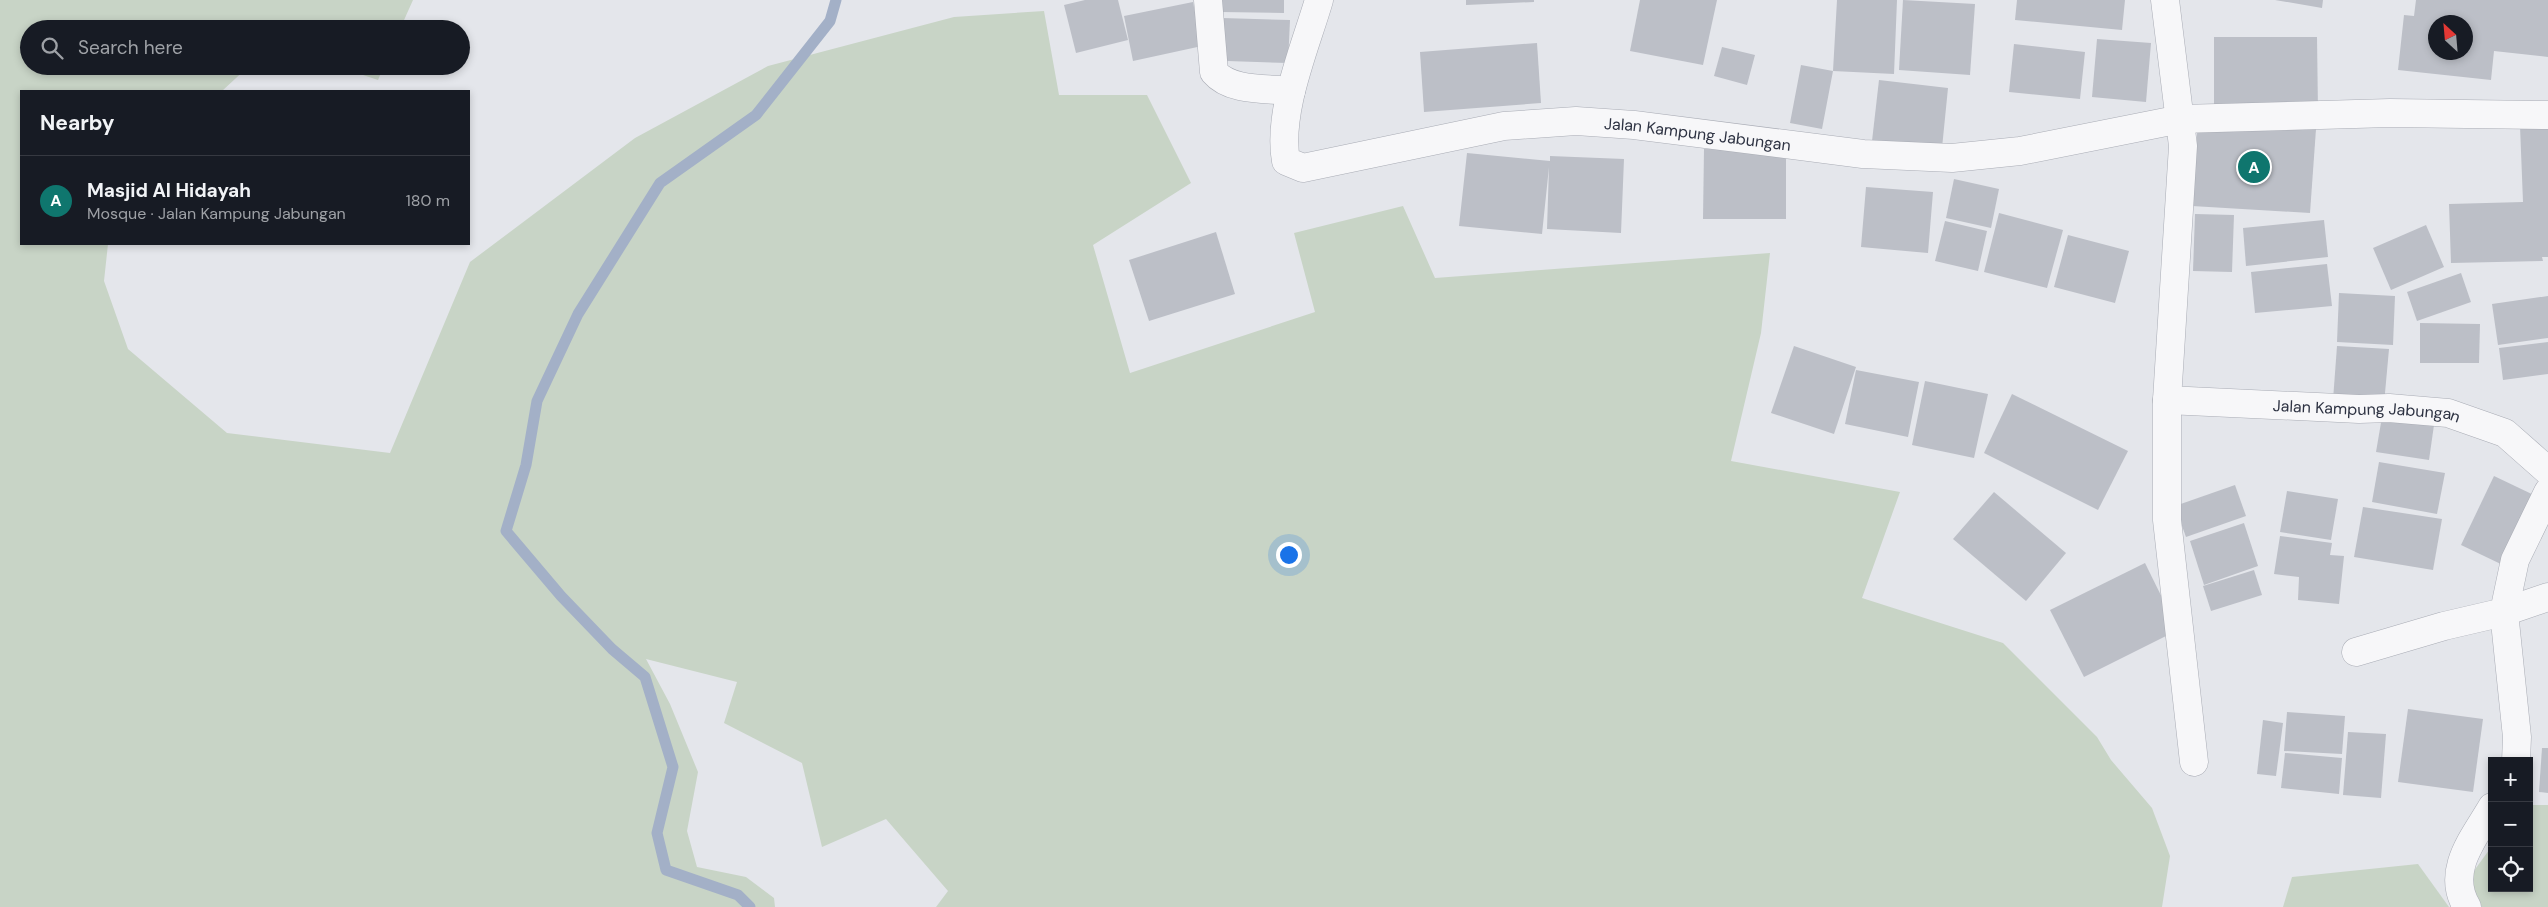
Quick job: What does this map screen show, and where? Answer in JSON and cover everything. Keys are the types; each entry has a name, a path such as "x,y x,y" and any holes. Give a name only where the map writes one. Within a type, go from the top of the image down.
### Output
{"street":[{"path":"1208,0 1214,72 1221,80 1233,85 1292,91"},
{"name":"Jalan Kampung Jabungan","path":"1319,0 1292,91 1283,144 1286,161 1303,168 1504,126 1576,121 1634,125 1863,154 1952,158 2020,151 2181,119 2390,113 2548,115"},
{"path":"2165,0 2183,146 2167,400 2167,520 2180,619 2194,762"},
{"name":"Jalan Kampung Jabungan","path":"2167,400 2359,409 2389,408 2448,413 2505,433 2548,471"},
{"path":"2516,757 2517,737 2504,612 2508,584 2515,560 2548,492"},
{"path":"2356,652 2444,626 2504,612 2548,597"},
{"path":"2467,907 2460,896 2457,880 2460,863 2488,814"}],"green space":[{"path":"0,0 413,0 404,20 20,20 20,75 239,75 223,90 20,90 20,245 108,245 104,281 128,349 227,433 390,453 470,262 635,138 768,66 954,17 1044,11 1059,95 1147,95 1191,183 1093,245 1130,373 1315,312 1294,233 1403,206 1435,278 1770,253 1761,333 1731,461 1900,492 1862,598 2003,643 2097,737 2111,760 2152,808 2170,856 2162,907 936,907 948,891 886,819 822,847 802,763 724,723 737,682 646,659 670,704 698,772 687,831 697,867 746,877 774,898 775,907 0,907"},
{"path":"363,75 380,75 378,80"},
{"path":"2533,805 2548,805 2548,907 2482,907 2468,879 2488,852 2488,892 2533,892"},
{"path":"2418,864 2449,907 2283,907 2292,877"}],"building":[{"path":"1085,0 1118,0 1128,40 1076,53 1064,5"},
{"path":"1221,0 1284,0 1284,13 1221,12"},
{"path":"1466,0 1534,0 1534,2 1466,5"},
{"path":"1640,0 1717,0 1703,65 1630,51"},
{"path":"1837,0 1897,0 1894,74 1833,71"},
{"path":"1903,0 1975,4 1970,75 1899,70"},
{"path":"2017,0 2125,0 2122,30 2015,20"},
{"path":"2275,0 2323,0 2322,8"},
{"path":"2416,0 2548,0 2548,57 2494,51 2491,80 2398,70 2404,15 2414,16"},
{"path":"1193,2 1202,46 1133,61 1124,16"},
{"path":"1222,18 1290,20 1288,63 1227,61"},
{"path":"2214,37 2317,37 2318,112 2214,113"},
{"path":"2097,39 2151,43 2146,102 2092,97"},
{"path":"1537,43 1541,103 1424,112 1420,52"},
{"path":"2014,44 2085,52 2080,99 2009,92"},
{"path":"1722,47 1755,55 1747,85 1714,76"},
{"path":"1801,65 1833,71 1822,129 1790,123"},
{"path":"1879,80 1948,88 1942,148 1872,141"},
{"path":"2198,121 2316,129 2310,213 2192,206"},
{"path":"2548,124 2548,257 2542,257 2543,261 2451,263 2449,204 2523,202 2520,126"},
{"path":"1704,149 1786,150 1786,219 1703,219"},
{"path":"1467,153 1550,161 1550,156 1624,159 1621,233 1547,229 1549,167 1542,234 1459,226"},
{"path":"1954,179 1999,189 1991,228 1946,218"},
{"path":"1866,187 1933,192 1928,253 1861,247"},
{"path":"1999,213 2063,230 2047,288 1984,272"},
{"path":"2195,214 2234,215 2232,272 2193,271"},
{"path":"2324,220 2328,257 2246,266 2243,228"},
{"path":"1945,221 1987,231 1978,271 1935,261"},
{"path":"2426,225 2444,267 2391,290 2373,248"},
{"path":"1216,232 1235,294 1149,321 1129,260"},
{"path":"2068,235 2129,251 2115,303 2054,287"},
{"path":"2327,264 2332,306 2255,313 2251,272"},
{"path":"2461,273 2471,302 2417,321 2407,292"},
{"path":"2339,293 2395,296 2393,345 2337,342"},
{"path":"2548,296 2548,338 2498,345 2492,304"},
{"path":"2420,323 2480,324 2479,363 2420,363"},
{"path":"2548,342 2548,374 2503,380 2499,348"},
{"path":"1794,346 1856,367 1834,434 1771,413"},
{"path":"2337,346 2389,349 2384,404 2333,400"},
{"path":"1856,370 1919,382 1908,437 1845,424"},
{"path":"1925,381 1988,394 1974,458 1912,445"},
{"path":"2012,394 2128,451 2098,510 1984,453"},
{"path":"2383,411 2435,418 2429,460 2376,452"},
{"path":"2379,462 2445,473 2437,514 2372,502"},
{"path":"2494,476 2538,497 2505,566 2461,545"},
{"path":"2235,485 2246,516 2186,537 2175,506"},
{"path":"2287,491 2338,499 2331,540 2280,532"},
{"path":"1994,492 2066,553 2026,601 1953,539"},
{"path":"2363,507 2442,519 2433,570 2354,557"},
{"path":"2244,523 2258,566 2204,585 2190,541"},
{"path":"2280,536 2332,543 2330,555 2344,556 2339,604 2298,600 2299,577 2274,574"},
{"path":"2145,563 2178,630 2084,677 2050,610"},
{"path":"2254,570 2262,595 2211,611 2203,586"},
{"path":"2408,709 2483,719 2473,792 2398,782"},
{"path":"2287,712 2345,716 2342,754 2284,751"},
{"path":"2263,720 2283,723 2276,776 2257,774"},
{"path":"2348,732 2386,734 2381,798 2343,795"},
{"path":"2542,748 2548,748 2548,793 2539,792"},
{"path":"2285,753 2342,758 2339,794 2281,788"}],"waterway":[{"path":"750,907 738,895 666,870 657,833 673,767 645,677 612,649 561,596 506,531 526,465 537,401 578,314 660,183 756,115 830,21 836,0"}],"place":[{"name":"Masjid Al Hidayah","path":"2254,167"}]}
